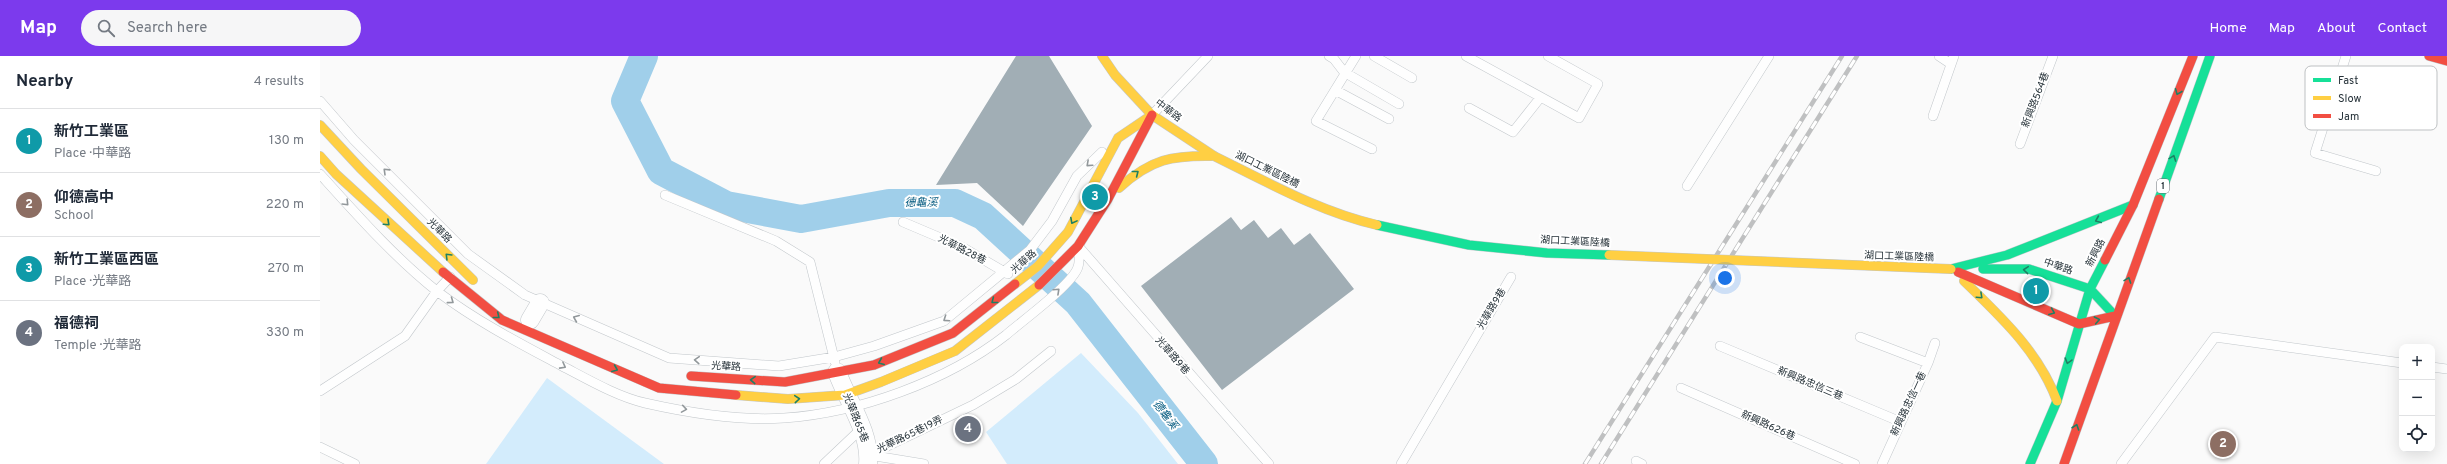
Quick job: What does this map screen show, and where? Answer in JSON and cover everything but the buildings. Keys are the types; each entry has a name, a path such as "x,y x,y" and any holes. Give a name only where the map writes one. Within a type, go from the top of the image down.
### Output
{"street":[{"name":"中華路","path":"1102,56 1115,75 1152,115 1214,156"},
{"name":"新興路","path":"2030,464 2057,401 2090,289 2133,204 2193,56"},
{"name":"1","path":"2064,464 2115,316 2210,56"},
{"path":"2429,56 2447,61"},
{"name":"光華路","path":"679,375 785,382 836,364 874,365 953,334 1044,260 1068,232 1118,138 1152,115"},
{"path":"320,156 385,221 449,278 502,320 659,388 788,399 848,401 881,382 955,351 1034,290 1078,246 1108,199 1152,115"},
{"name":"光華路","path":"320,125 348,145 459,267 481,287"},
{"path":"1108,199 1146,165 1181,156 1214,156"},
{"name":"湖口工業區陸橋","path":"1214,156 1294,195 1352,219 1469,245 1547,252 1951,269"},
{"path":"1951,269 2007,255 2133,204"},
{"name":"中華路","path":"1951,269 2029,269 2090,289 2115,316"},
{"path":"1951,269 2079,324 2115,316"},
{"path":"1951,269 1996,312 2039,362 2048,377 2057,401"},
{"path":"530,320 540,303"},
{"name":"光華路65巷","path":"836,364 848,401 861,429 872,461"}],"lane":[{"path":"1152,115 1208,56"},
{"path":"1356,56 1344,72 1316,121 1372,149"},
{"path":"1374,56 1412,78"},
{"path":"1466,56 1540,98 1579,118 1598,84 1548,56"},
{"path":"1687,186 1769,56"},
{"path":"1933,116 1952,60 1939,56"},
{"name":"新興路564巷","path":"2020,144 2053,56"},
{"path":"2343,66 2346,56"},
{"path":"1333,57 1344,72 1400,104"},
{"path":"1335,90 1389,119"},
{"path":"1469,108 1513,132 1540,98"},
{"name":"光華路","path":"320,101 348,145 468,254 525,295 540,303 670,358 779,366 836,364 874,346 944,321 1030,250 1052,221 1077,176 1118,138"},
{"path":"2322,130 2315,153 2376,171"},
{"path":"320,174 405,263 437,291 483,324 589,380 643,403 725,416 783,418 930,380 961,365 998,341 1045,302 1069,279 1078,267 1078,246"},
{"path":"665,194 776,241 810,262 836,364"},
{"name":"光華路28巷","path":"903,222 962,247 1022,278"},
{"name":"光華路9巷","path":"1078,246 1269,464"},
{"path":"320,391 405,336 437,291 459,267 468,254"},
{"name":"光華路9巷","path":"1400,464 1511,277"},
{"path":"2121,464 2215,336 2399,362"},
{"path":"1860,337 1928,363"},
{"name":"新興路忠信一巷","path":"1882,464 1928,363 1934,343"},
{"name":"新興路忠信三巷","path":"1720,346 1901,422"},
{"name":"光華路65巷19弄","path":"872,461 973,406 1016,379 1051,351"},
{"path":"2435,367 2447,369"},
{"name":"新興路626巷","path":"1682,388 1855,464"},
{"path":"824,464 861,429"},
{"path":"320,447 355,464"},
{"path":"872,461 924,464"}],"shaded area":[{"path":"1081,353 1138,413 1178,464 1007,464 986,432"},
{"path":"547,378 664,464 486,464"}],"waterway":[{"name":"德龜溪","path":"644,56 625,101 661,171 726,205 801,219 889,203 955,203 983,216 1078,303 1204,464"}],"railway":[{"path":"1585,464 1842,56"},
{"path":"1601,464 1857,56"}],"traffic: fast":[{"path":"2159,199 2210,56"},
{"path":"1951,269 2007,255 2133,205"},
{"path":"1377,225 1469,245 1547,253 1609,255"},
{"path":"2030,464 2057,401 2090,289 2105,260"},
{"path":"1983,269 2029,269 2090,289 2115,316"}],"traffic: slow":[{"path":"1102,56 1115,75 1152,115 1214,156"},
{"path":"1015,284 1038,266 1068,232 1118,138 1149,117"},
{"path":"320,125 361,169 473,280"},
{"path":"320,156 336,174 443,272"},
{"path":"1119,188 1141,171 1163,161 1186,156 1214,156"},
{"path":"1214,156 1314,204 1377,225"},
{"path":"1609,255 1951,269"},
{"path":"1964,281 2018,336 2040,367 2057,401"},
{"path":"736,395 788,399 845,395 881,382 955,351 1039,285"}],"traffic: jam":[{"path":"2105,260 2133,205 2193,56"},
{"path":"2429,56 2447,61"},
{"path":"1039,285 1078,246 1108,199 1152,115"},
{"path":"2064,464 2159,199"},
{"path":"443,272 502,320 659,388 736,395"},
{"path":"1958,272 2079,324 2115,316"},
{"path":"691,376 785,382 874,365 953,333 1015,284"}],"place":[{"name":"新竹工業區西區","path":"1095,197"},
{"name":"新竹工業區","path":"2036,291"},
{"name":"福德祠","path":"968,429"},
{"name":"仰德高中","path":"2223,444"}]}
